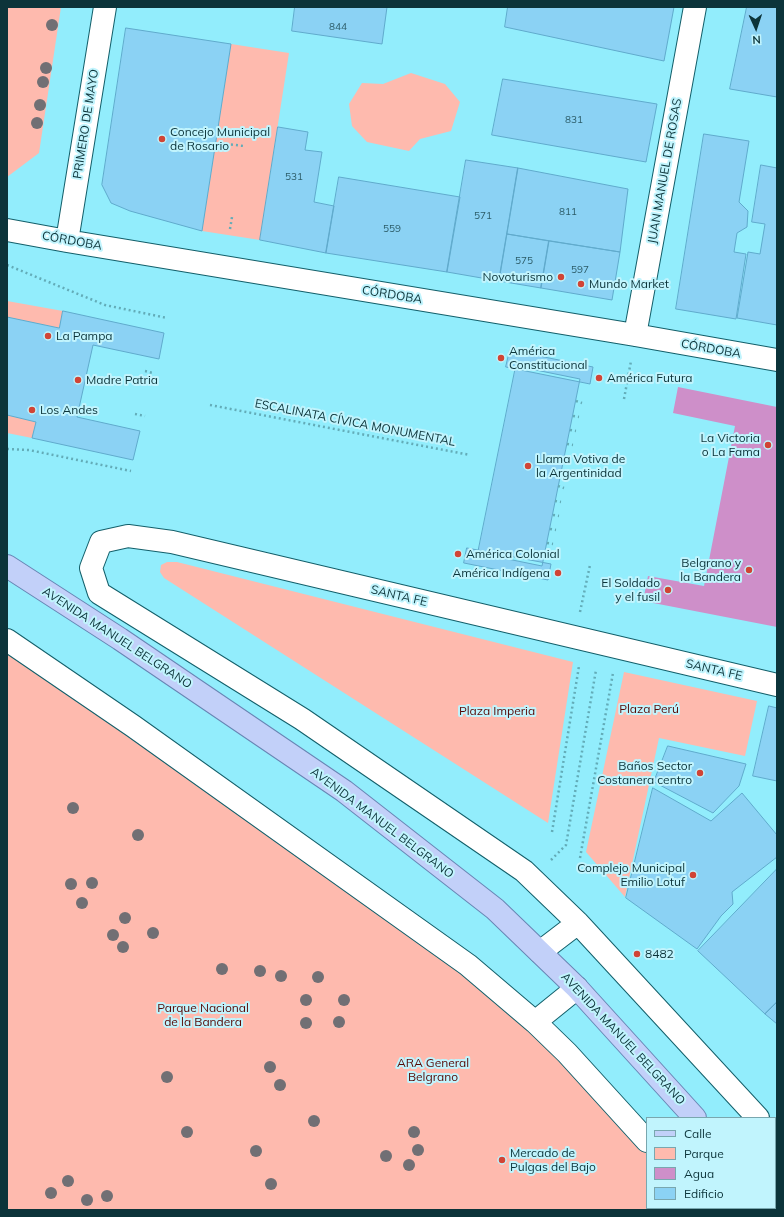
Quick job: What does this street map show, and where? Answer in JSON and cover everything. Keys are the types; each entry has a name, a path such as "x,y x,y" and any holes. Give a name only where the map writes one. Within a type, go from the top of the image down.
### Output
{"main road":[{"name":"AVENIDA MANUEL BELGRANO","path":"7,566 120,639 344,791 495,909 577,988 694,1117"}],"street":[{"name":"PRIMERO DE MAYO","path":"67,241 105,7"},
{"name":"JUAN MANUEL DE ROSAS","path":"635,335 695,7"},
{"name":"CÓRDOBA","path":"7,230 777,360"},
{"name":"SANTA FE","path":"578,923 524,871 302,719 99,593 91,568 102,542 128,536 172,542 777,685"},
{"path":"7,640 133,726 468,966 535,1022 567,1053 646,1140"},
{"path":"540,952 578,923 757,1117"},
{"path":"535,1022 577,988"}],"path":[{"path":"226,144 244,146"},
{"path":"230,229 232,217"},
{"path":"7,265 105,306 167,318"},
{"path":"624,399 635,335"},
{"path":"145,371 153,373"},
{"path":"576,401 582,402"},
{"name":"ESCALINATA CÍVICA MONUMENTAL","path":"210,405 470,455"},
{"path":"135,414 145,416"},
{"path":"573,416 579,417"},
{"path":"570,430 576,431"},
{"path":"567,444 573,445"},
{"path":"7,449 29,450 131,472"},
{"path":"564,458 570,459"},
{"path":"562,472 567,473"},
{"path":"558,486 564,488"},
{"path":"555,501 561,502"},
{"path":"553,515 559,516"},
{"path":"550,529 556,530"},
{"path":"547,543 553,544"},
{"path":"552,832 580,660"},
{"path":"566,845 597,664"},
{"path":"580,858 614,668"}],"green space":[{"path":"7,7 61,7 39,153 7,177"},
{"path":"231,44 289,53 260,240 202,231"},
{"path":"411,73 445,84 460,102 451,131 420,139 409,151 367,142 352,126 349,104 362,83 383,84"},
{"path":"7,301 63,311 59,328 7,317"},
{"path":"7,415 36,422 32,438 7,433"},
{"name":"Plaza Imperia","path":"167,562 177,562 573,662 548,823 164,578 160,572 161,565"},
{"name":"Parque Nacional de la Bandera","path":"7,640 468,965 646,1140 646,1209 710,1210 7,1210"},
{"name":"Plaza Perú","path":"624,672 757,701 745,756 659,738 625,897 586,852"}],"water":[{"path":"678,387 777,407 777,627 643,601 648,576 704,586 735,426 673,413"}],"building":[{"path":"295,7 387,7 382,44 292,31"},
{"path":"508,7 674,7 664,61 505,27"},
{"path":"747,7 777,7 777,97 730,89"},
{"name":"Concejo Municipal de Rosario","path":"126,28 231,44 202,231 130,211 111,203 102,185"},
{"path":"503,79 657,104 646,162 492,135"},
{"path":"278,127 308,132 305,150 322,152 314,202 334,206 326,253 260,240"},
{"path":"704,134 749,141 739,202 748,211 747,227 737,233 734,252 746,254 736,319 676,309"},
{"path":"466,160 518,168 499,281 447,272"},
{"path":"761,165 777,168 777,325 737,318 748,252 760,254 765,224 752,222"},
{"path":"518,168 628,189 620,252 507,234"},
{"path":"339,177 460,197 447,272 326,253"},
{"path":"507,234 549,241 541,288 499,281"},
{"path":"549,241 620,252 612,300 541,288"},
{"path":"63,311 164,333 159,359 93,345 77,417 140,431 133,460 32,438 36,422 7,415 7,317 59,328"},
{"path":"510,350 593,367 590,384 506,367"},
{"path":"516,366 580,379 542,566 478,553"},
{"path":"467,548 551,564 548,580 464,563"},
{"path":"769,706 777,708 777,781 753,776"},
{"name":"Baños Sector Costanera centro","path":"668,746 746,764 739,786 713,813 654,782"},
{"name":"Complejo Municipal Emilio Lotuf","path":"653,788 711,821 742,793 777,835 777,857 732,892 733,904 721,916 697,949 626,898"},
{"path":"777,869 777,1002 765,1014 698,951"},
{"path":"777,1002 777,1024 765,1014"}],"place":[{"name":"Concejo Municipal de Rosario","path":"162,139"},
{"name":"Novoturismo","path":"561,277"},
{"name":"Mundo Market","path":"581,284"},
{"name":"La Pampa","path":"48,336"},
{"name":"América Constitucional","path":"501,358"},
{"name":"América Futura","path":"599,378"},
{"name":"Madre Patria","path":"78,380"},
{"name":"Los Andes","path":"32,410"},
{"name":"La Victoria o La Fama","path":"768,445"},
{"name":"Llama Votiva de la Argentinidad","path":"528,466"},
{"name":"América Colonial","path":"458,554"},
{"name":"Belgrano y la Bandera","path":"749,570"},
{"name":"América Indígena","path":"558,573"},
{"name":"El Soldado y el fusil","path":"668,590"},
{"name":"Baños Sector Costanera centro","path":"700,773"},
{"name":"Complejo Municipal Emilio Lotuf","path":"693,875"},
{"name":"8482","path":"637,954"},
{"name":"Mercado de Pulgas del Bajo","path":"502,1160"}],"park label":[{"name":"ARA General Belgrano","path":"433,1070"}]}
